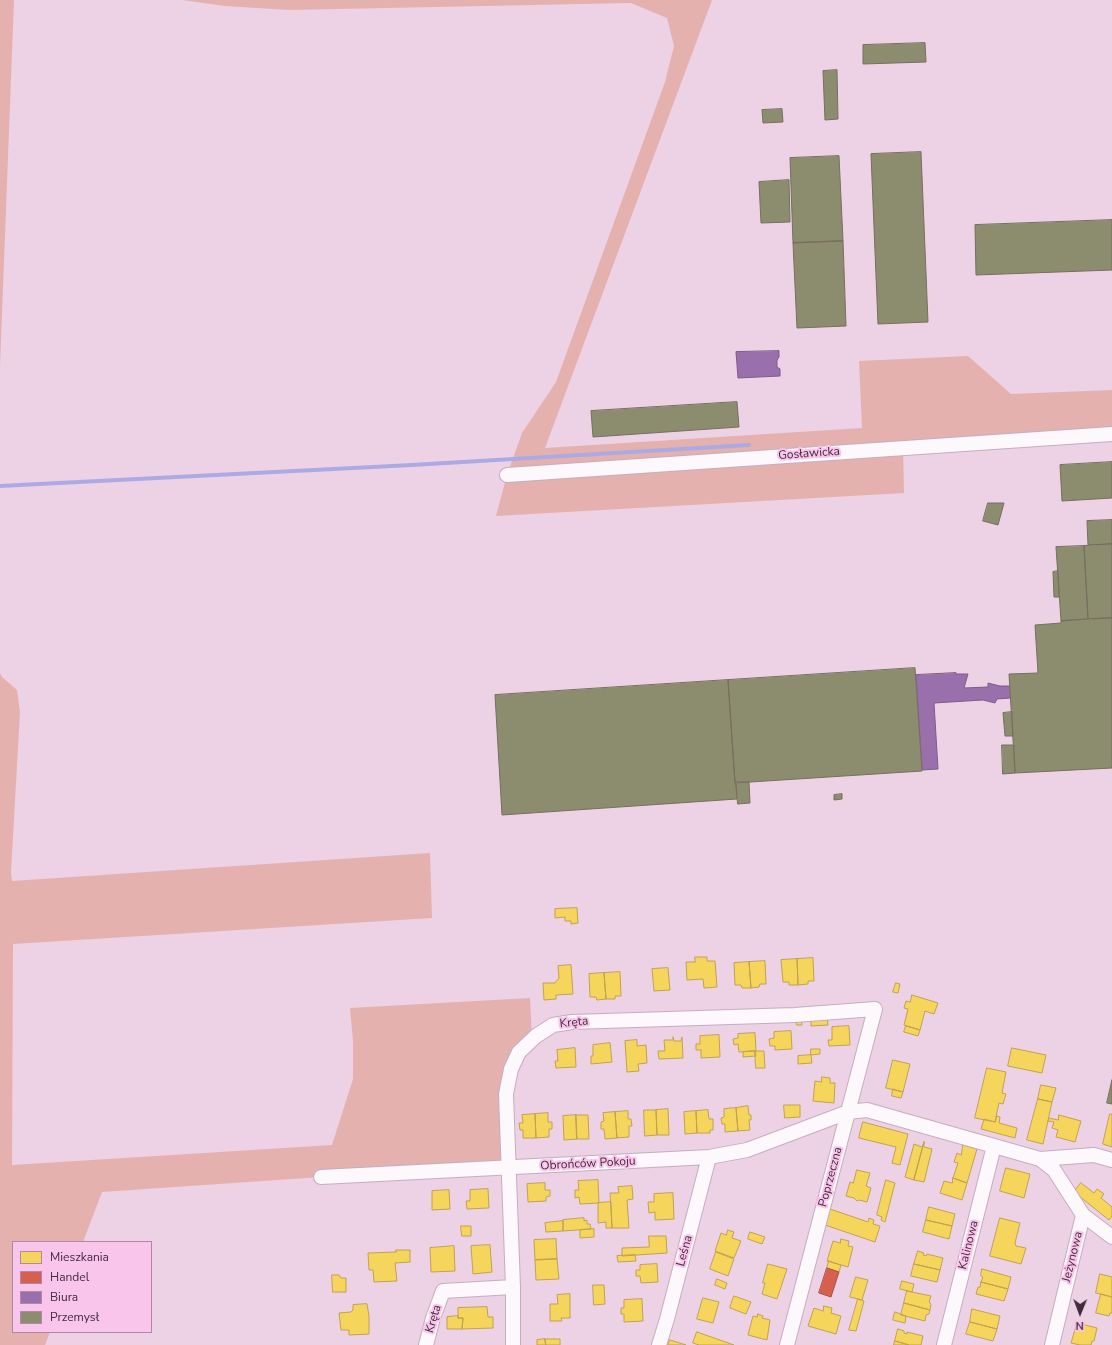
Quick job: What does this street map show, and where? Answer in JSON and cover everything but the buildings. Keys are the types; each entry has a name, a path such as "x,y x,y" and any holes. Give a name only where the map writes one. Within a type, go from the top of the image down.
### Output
{"street":[{"name":"Gosławicka","path":"507,475 1112,434"},
{"name":"Poprzeczna","path":"787,1345 875,1009"},
{"name":"Kręta","path":"513,1345 513,1287 506,1094 511,1069 519,1052 536,1036 553,1025 572,1022 795,1015 875,1009"},
{"name":"Obrońców Pokoju","path":"322,1177 710,1156 747,1150 848,1112 867,1110 1040,1159"},
{"name":"Kalinowa","path":"944,1345 994,1146"},
{"path":"1040,1159 1094,1155 1112,1160"},
{"name":"Leśna","path":"659,1345 710,1156"},
{"path":"1040,1159 1054,1170 1084,1215 1112,1237"},
{"name":"Jeżynowa","path":"1052,1345 1084,1215"},
{"name":"Kręta","path":"426,1345 443,1291 513,1287"}],"shaded area":[{"path":"0,0 14,0 0,366"},
{"path":"182,0 712,0 545,448 862,428 859,361 968,356 1011,394 1112,390 1112,434 903,448 904,493 496,516 507,475 522,433 556,382 665,82 674,46 667,18 631,3 289,10 225,6"},
{"path":"0,673 2,677 17,690 20,712 11,872 12,881 430,853 432,918 13,944 12,1165 332,1145 353,1079 353,1041 350,1008 530,998 532,1039 511,1069 509,1168 321,1177 102,1192 83,1241 12,1241 12,1333 50,1333 45,1345 0,1345"}],"waterway":[{"path":"0,486 412,465 749,445"}]}
